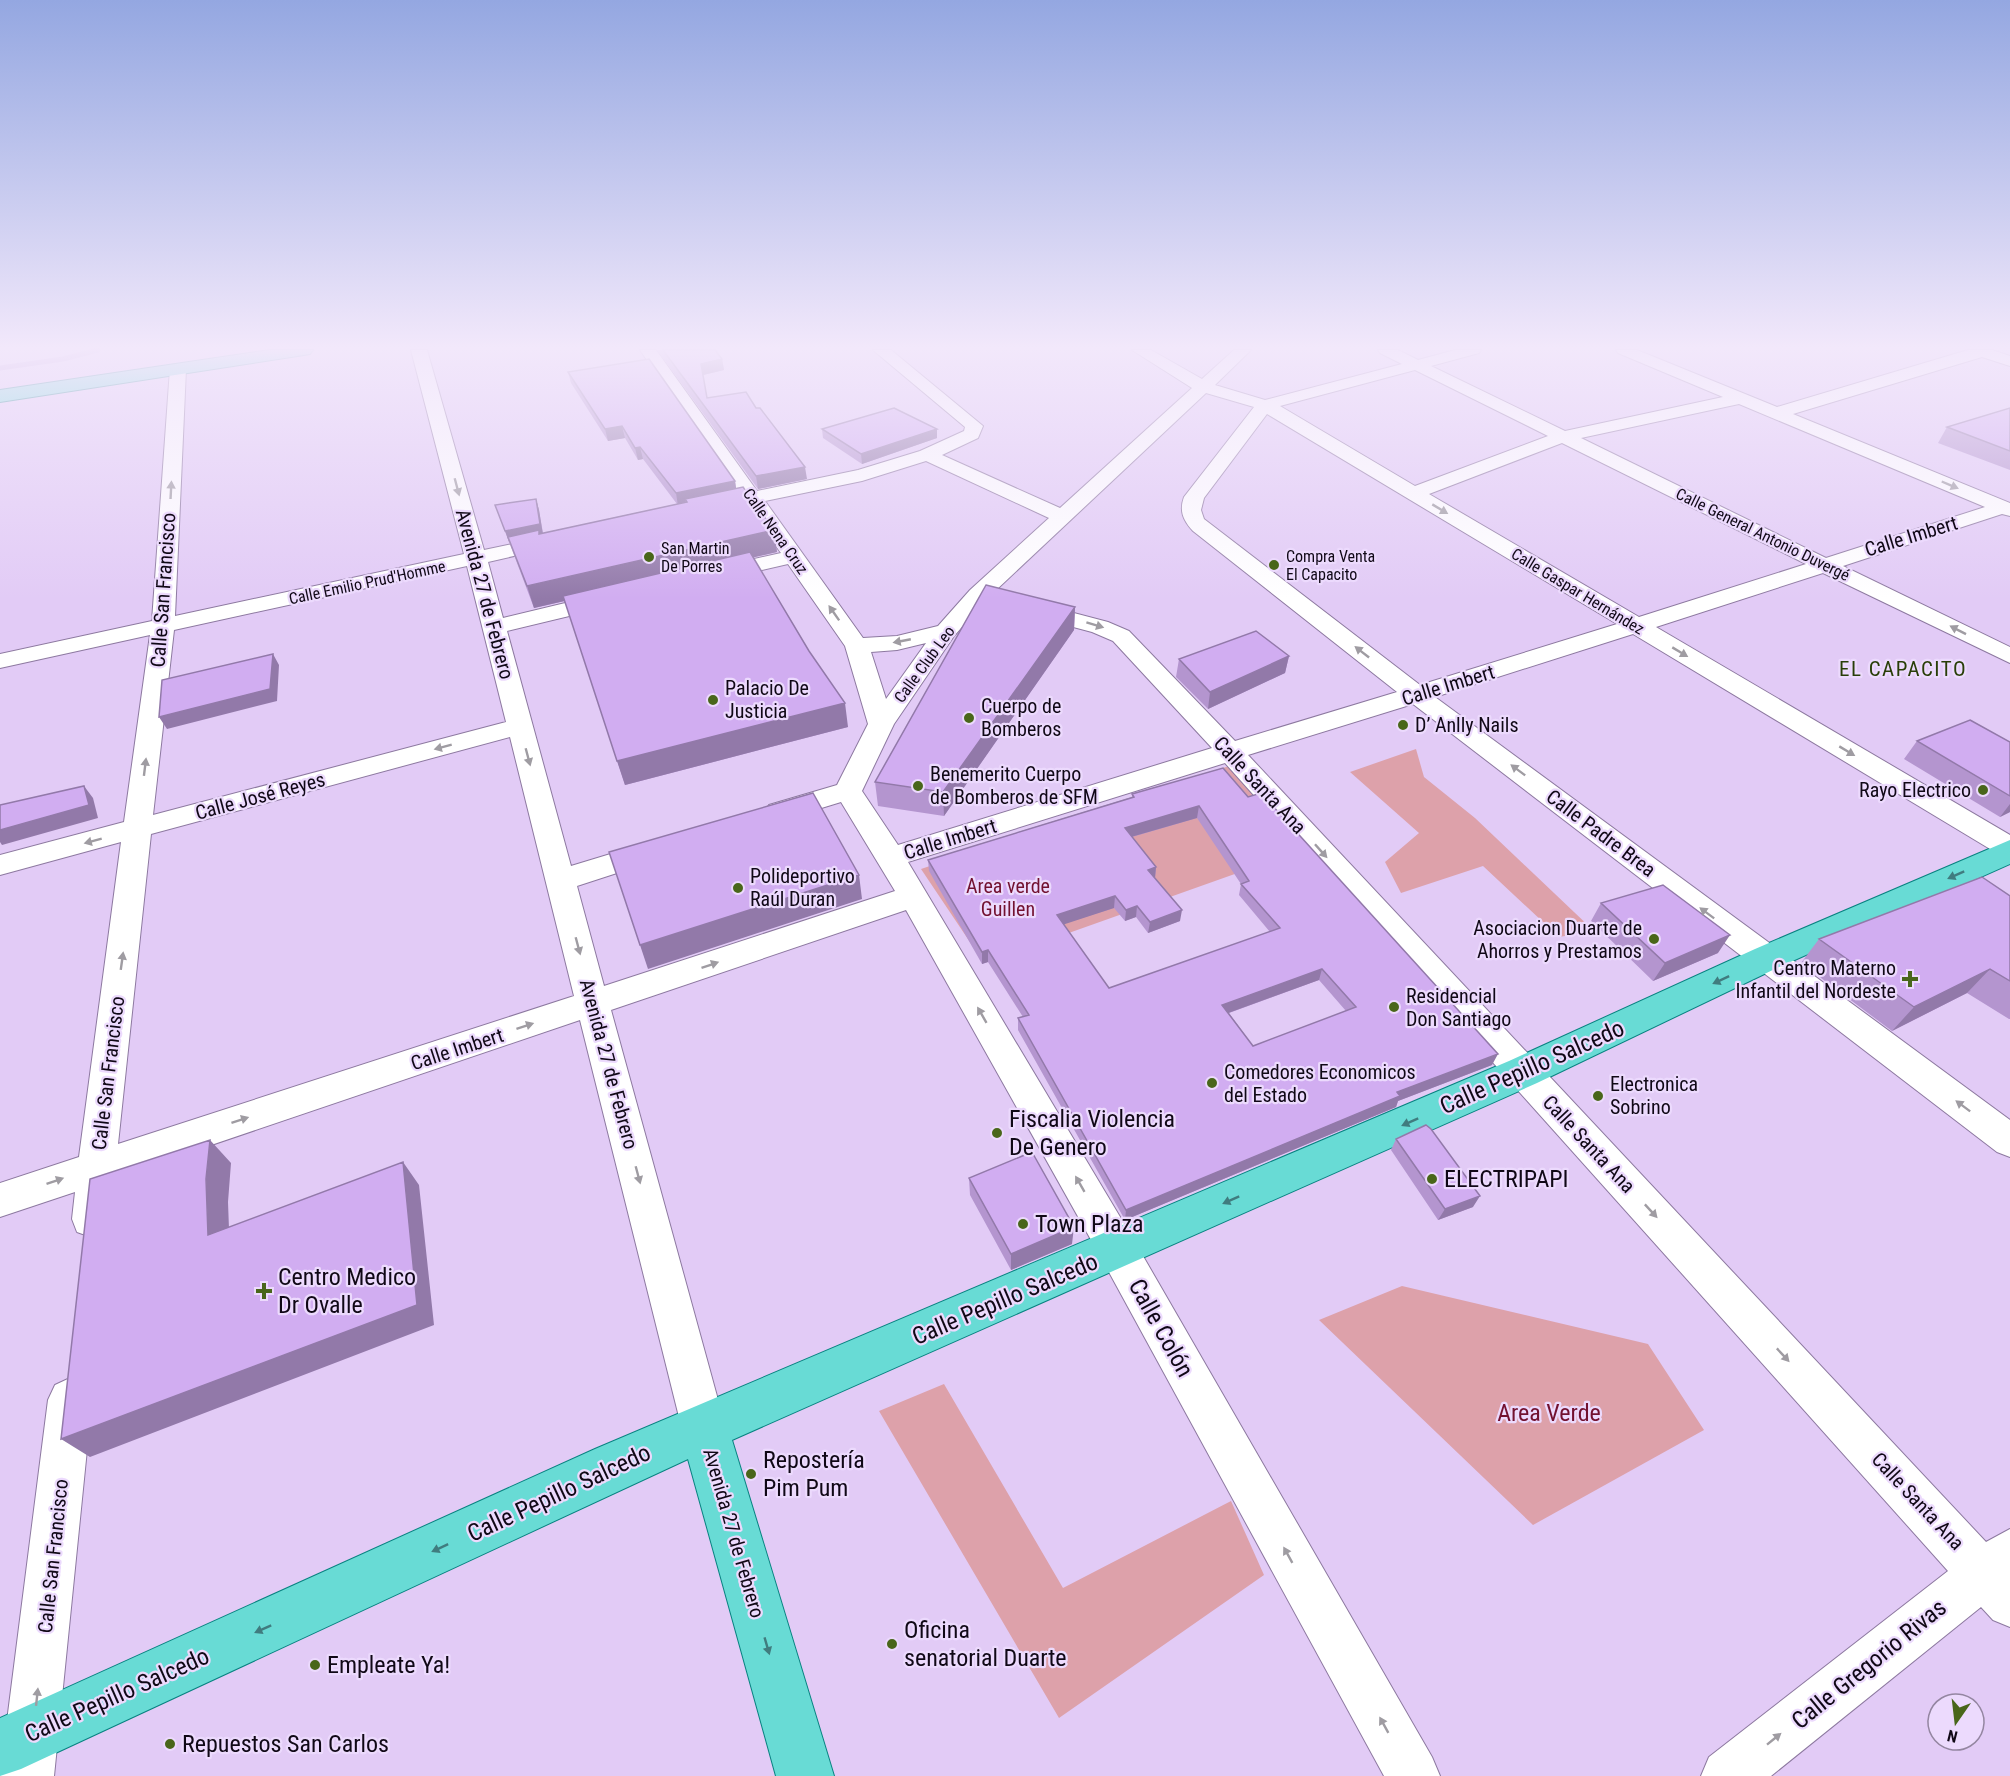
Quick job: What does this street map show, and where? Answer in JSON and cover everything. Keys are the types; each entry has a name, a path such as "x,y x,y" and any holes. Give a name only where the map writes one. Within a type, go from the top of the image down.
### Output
{"main road":[{"name":"Calle Pepillo Salcedo","path":"20,1753 613,1467 1118,1250 1523,1072 1767,958 2010,849"},
{"name":"Avenida 27 de Febrero","path":"704,1429 805,1776"}],"street":[{"name":"Calle San Francisco","path":"87,1250 163,626 174,433"},
{"name":"Avenida 27 de Febrero","path":"442,433 704,1429"},
{"name":"Calle Nena Cruz","path":"707,433 857,646 881,724"},
{"path":"695,510 862,475 927,455 973,433"},
{"name":"Calle Club Leo","path":"848,790 881,724 946,632 978,595 1060,516 1152,433"},
{"name":"Calle Padre Brea","path":"1243,433 1194,497 1191,508 1195,522 1417,694 2010,1141"},
{"name":"Calle Gaspar Hernández","path":"1311,433 2010,849"},
{"name":"Calle General Antonio Duvergé","path":"1555,433 2010,656"},
{"path":"1413,493 1563,437 1582,433"},
{"path":"1825,433 2007,508"},
{"path":"927,455 1060,516"},
{"name":"Calle Imbert","path":"891,857 1231,753 1636,626 1824,563 2007,508"},
{"name":"Calle Emilio Prud'Homme","path":"0,661 568,538"},
{"path":"702,578 794,556"},
{"path":"494,627 633,594"},
{"name":"Calle Santa Ana","path":"978,595 1100,627 1121,636 1523,1072 2001,1576"},
{"path":"857,646 897,643 946,632"},
{"name":"Calle José Reyes","path":"0,865 520,726"},
{"path":"758,818 848,790"},
{"name":"Calle Colón","path":"848,790 914,896 1118,1250 1413,1776"},
{"path":"561,880 680,843"},
{"name":"Calle Imbert","path":"0,1200 914,896"},
{"name":"Calle San Francisco","path":"20,1753 74,1368"},
{"name":"Calle Gregorio Rivas","path":"1728,1776 2001,1576"}],"green space":[{"path":"1416,749 1424,777 1475,818 1594,931 1559,937 1483,866 1401,893 1385,862 1419,833 1350,772"},
{"name":"Area verde Guillen","path":"1238,763 1308,848 984,963 921,869"},
{"name":"Area Verde","path":"1402,1286 1648,1344 1704,1430 1533,1525 1319,1320"},
{"path":"944,1384 1063,1588 1231,1501 1264,1575 1059,1718 879,1411"}],"building":[{"path":"626,433 701,433 735,481 676,493 640,447 635,448"},
{"path":"724,433 779,433 805,467 756,476"},
{"path":"828,433 925,433 861,454"},
{"path":"1962,433 2010,433 2010,451"},
{"path":"743,487 774,530 527,586 508,537 539,530 539,534 687,502 685,499"},
{"path":"536,499 540,524 505,531 495,505"},
{"name":"Palacio De Justicia","path":"750,552 809,651 845,703 617,761 563,596"},
{"name":"Cuerpo de Bomberos","path":"986,585 1075,607 943,792 875,782"},
{"path":"1256,631 1289,656 1210,692 1179,659"},
{"path":"273,654 270,689 159,717 162,680"},
{"path":"1970,720 2010,742 2010,796 1917,741"},
{"path":"1223,768 1248,797 1261,793 1498,1054 1397,1092 1400,1096 1126,1210 1018,1018 1029,1015 988,950 982,952 928,860 1134,797 1132,794","holes":["1199,806 1249,881 1241,884 1280,928 1109,988 1057,915 1115,896 1126,910 1137,906 1150,922 1182,910 1148,870 1156,867 1125,828","1322,969 1356,1007 1253,1046 1222,1005"]},
{"path":"84,786 89,805 0,830 0,805"},
{"name":"Polideportivo Raúl Duran","path":"813,793 859,875 640,945 609,852"},
{"name":"Centro Materno Infantil del Nordeste","path":"1982,877 2010,896 2010,981 1990,969 1914,1007 1819,939"},
{"path":"1663,885 1730,935 1665,963 1601,903"},
{"path":"1426,1125 1480,1196 1445,1209 1396,1139"},
{"name":"Centro Medico Dr Ovalle","path":"210,1140 206,1179 208,1235 403,1162 417,1305 61,1439 90,1179"},
{"name":"Town Plaza","path":"1032,1152 1074,1227 1011,1254 969,1178"}],"place":[{"name":"San Martin De Porres","path":"649,557"},
{"name":"Compra Venta El Capacito","path":"1274,565"},
{"name":"Palacio De Justicia","path":"713,700"},
{"name":"Cuerpo de Bomberos","path":"969,718"},
{"name":"D’ Anlly Nails","path":"1403,725"},
{"name":"Benemerito Cuerpo de Bomberos de SFM","path":"918,786"},
{"name":"Rayo Electrico","path":"1983,790"},
{"name":"Polideportivo Raúl Duran","path":"738,888"},
{"name":"Asociacion Duarte de Ahorros y Prestamos","path":"1654,939"},
{"name":"Centro Materno Infantil del Nordeste","path":"1910,979"},
{"name":"Residencial Don Santiago","path":"1394,1007"},
{"name":"Comedores Economicos del Estado","path":"1212,1083"},
{"name":"Electronica Sobrino","path":"1598,1096"},
{"name":"Fiscalia Violencia De Genero","path":"997,1133"},
{"name":"ELECTRIPAPI","path":"1432,1179"},
{"name":"Town Plaza","path":"1023,1224"},
{"name":"Centro Medico Dr Ovalle","path":"264,1291"},
{"name":"Repostería Pim Pum","path":"751,1474"},
{"name":"Oficina senatorial Duarte","path":"892,1644"},
{"name":"Empleate Ya!","path":"315,1665"},
{"name":"Repuestos San Carlos","path":"170,1744"}],"district":[{"name":"EL CAPACITO","path":"1903,669"}]}
